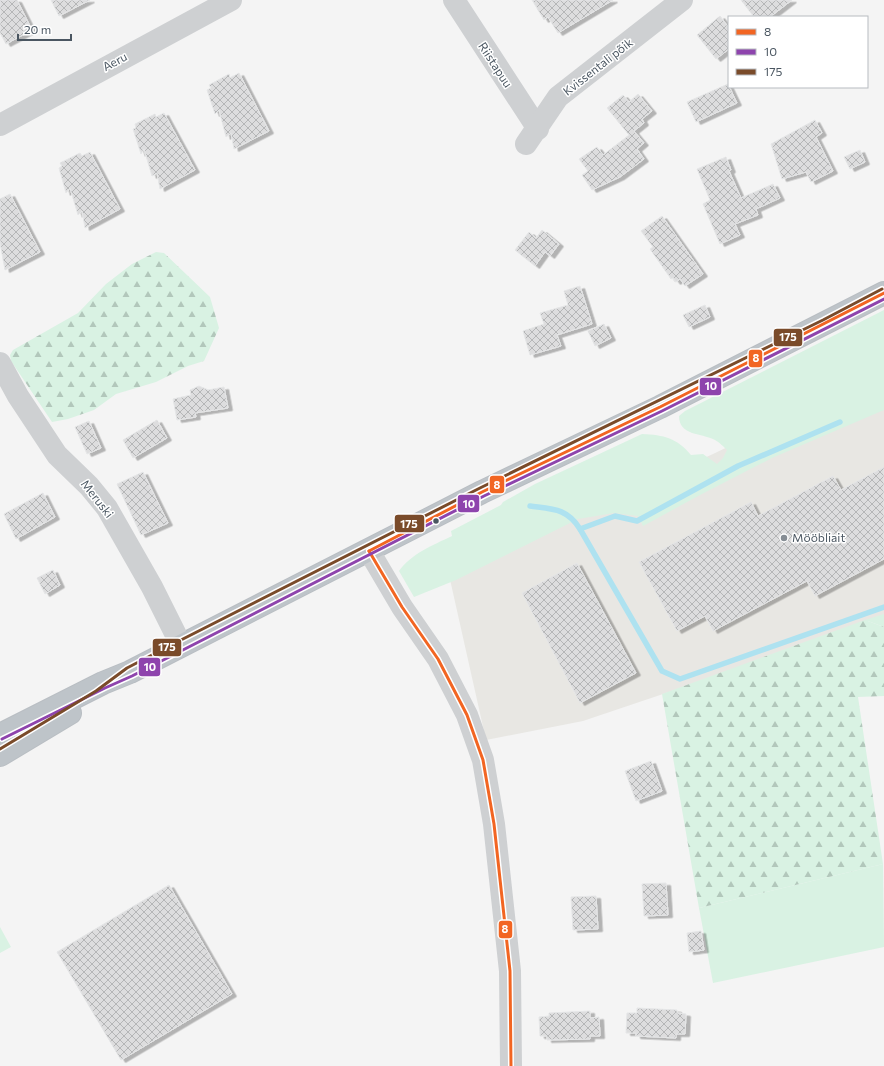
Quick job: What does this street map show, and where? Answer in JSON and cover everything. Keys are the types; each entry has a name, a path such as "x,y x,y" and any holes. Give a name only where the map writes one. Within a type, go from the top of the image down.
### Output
{"highway":[{"path":"0,735 103,682 130,672 482,492 660,407 884,293"},
{"path":"0,755 29,739 99,695 130,672"}],"street":[{"name":"Aeru","path":"0,125 231,0"},
{"name":"Riistapuu","path":"454,0 532,137"},
{"name":"Kvissentali põik","path":"532,137 558,97 682,0"},
{"name":"Meruski","path":"0,363 18,396 57,455 89,486 107,508 152,587 181,645"},
{"path":"369,551 402,607 438,659 467,715 483,760 494,824 510,971 511,1066"}],"shaded area":[{"path":"884,372 884,615 669,692 583,721 486,740 449,575 713,454"}],"green space":[{"path":"156,252 164,253 210,297 219,328 204,361 188,366 156,382 116,394 94,410 68,419 52,422 11,361 10,355 13,350 78,313 106,284 132,264"},
{"path":"884,310 884,410 772,458 643,526 638,516 614,513 578,519 456,580 414,597 399,571 416,555 452,536 451,531 501,505 503,502 535,484 642,434 670,438 686,449 691,455 703,454 717,464 723,458 727,450 715,440 687,431 680,422 679,416 685,411"},
{"path":"884,614 884,627 865,620"},
{"path":"865,620 884,627 884,696 858,697 883,864 699,908 662,694"},
{"path":"883,864 884,947 713,983 699,908"},
{"path":"0,927 11,947 0,953"}],"building":[{"path":"0,0 17,0 32,30 6,44 0,33"},
{"path":"51,0 90,0 59,16"},
{"path":"532,0 613,0 558,33 548,17 544,20"},
{"path":"741,0 792,0 771,16 753,16"},
{"path":"720,16 728,27 728,50 716,59 697,35"},
{"path":"239,73 269,131 234,149 231,133 226,137 219,110 215,114 207,90 211,88 209,85 229,74 230,78"},
{"path":"728,84 728,88 730,88 737,103 696,122 687,102"},
{"path":"638,94 652,111 642,119 644,123 634,131 644,143 637,149 644,159 620,177 592,190 582,175 588,171 579,159 597,147 603,155 629,135 607,108 623,95 629,102"},
{"path":"164,113 195,170 160,189 157,173 152,176 144,149 141,154 133,129 136,128 135,124 155,114 156,117"},
{"path":"815,120 822,133 816,137 833,171 811,182 806,172 782,179 771,144"},
{"path":"860,150 865,162 850,169 844,157"},
{"path":"90,152 120,209 85,228 82,211 78,215 70,188 66,193 59,168 62,166 60,163 80,153 82,156"},
{"path":"726,157 731,170 729,171 741,198 773,184 780,198 756,209 758,215 735,224 740,235 720,244 703,204 710,200 697,169"},
{"path":"10,194 40,252 5,270 0,243 0,199"},
{"path":"662,216 703,274 685,286 680,279 676,282 673,278 671,279 650,249 653,247 641,231"},
{"path":"542,230 559,244 550,256 545,252 535,266 515,250 529,232 536,238"},
{"path":"580,286 592,324 557,335 561,346 530,355 523,331 544,324 540,313 568,305 564,291"},
{"path":"705,305 710,317 689,327 683,315"},
{"path":"604,324 611,338 595,346 588,331"},
{"path":"199,386 208,390 224,387 228,408 195,413 196,417 177,420 173,399 191,395 190,390"},
{"path":"157,420 167,438 133,458 123,440"},
{"path":"89,421 101,448 87,454 75,427"},
{"name":"Mööbliait","path":"884,467 884,559 815,596 807,581 713,631 705,616 677,631 639,562 751,502 758,516 833,476 841,490"},
{"path":"143,472 168,523 141,535 117,484"},
{"path":"43,493 55,517 16,539 4,514"},
{"path":"577,563 636,673 580,703 522,593"},
{"path":"53,570 60,585 45,594 37,578"},
{"path":"651,761 662,791 636,801 625,771"},
{"path":"666,883 668,915 644,916 642,884"},
{"path":"169,885 232,994 121,1060 57,952"},
{"path":"596,896 598,929 573,930 571,897"},
{"path":"701,931 704,950 689,952 687,933"},
{"path":"637,1008 677,1010 677,1013 686,1014 685,1034 676,1034 676,1038 636,1036 636,1033 626,1033 627,1013 637,1013"},
{"path":"590,1011 590,1018 599,1017 600,1036 590,1036 590,1039 547,1040 547,1036 540,1036 539,1017 549,1016 549,1013"}],"waterway":[{"path":"580,529 615,516 637,521 738,466 840,422"},
{"path":"530,506 552,509 564,513 575,522 662,671 680,679 884,607"}],"transit line":[{"name":"175","path":"0,749 96,691 127,668 480,488 823,320 882,289"},
{"name":"8","path":"369,551 482,492 660,407 884,293"},
{"name":"10","path":"2,739 132,676 484,496 662,411 884,299"},
{"name":"8","path":"369,551 402,607 438,659 467,715 483,760 494,824 510,971 511,1066"}],"place":[{"name":"Mööbliait","path":"784,538"}]}
